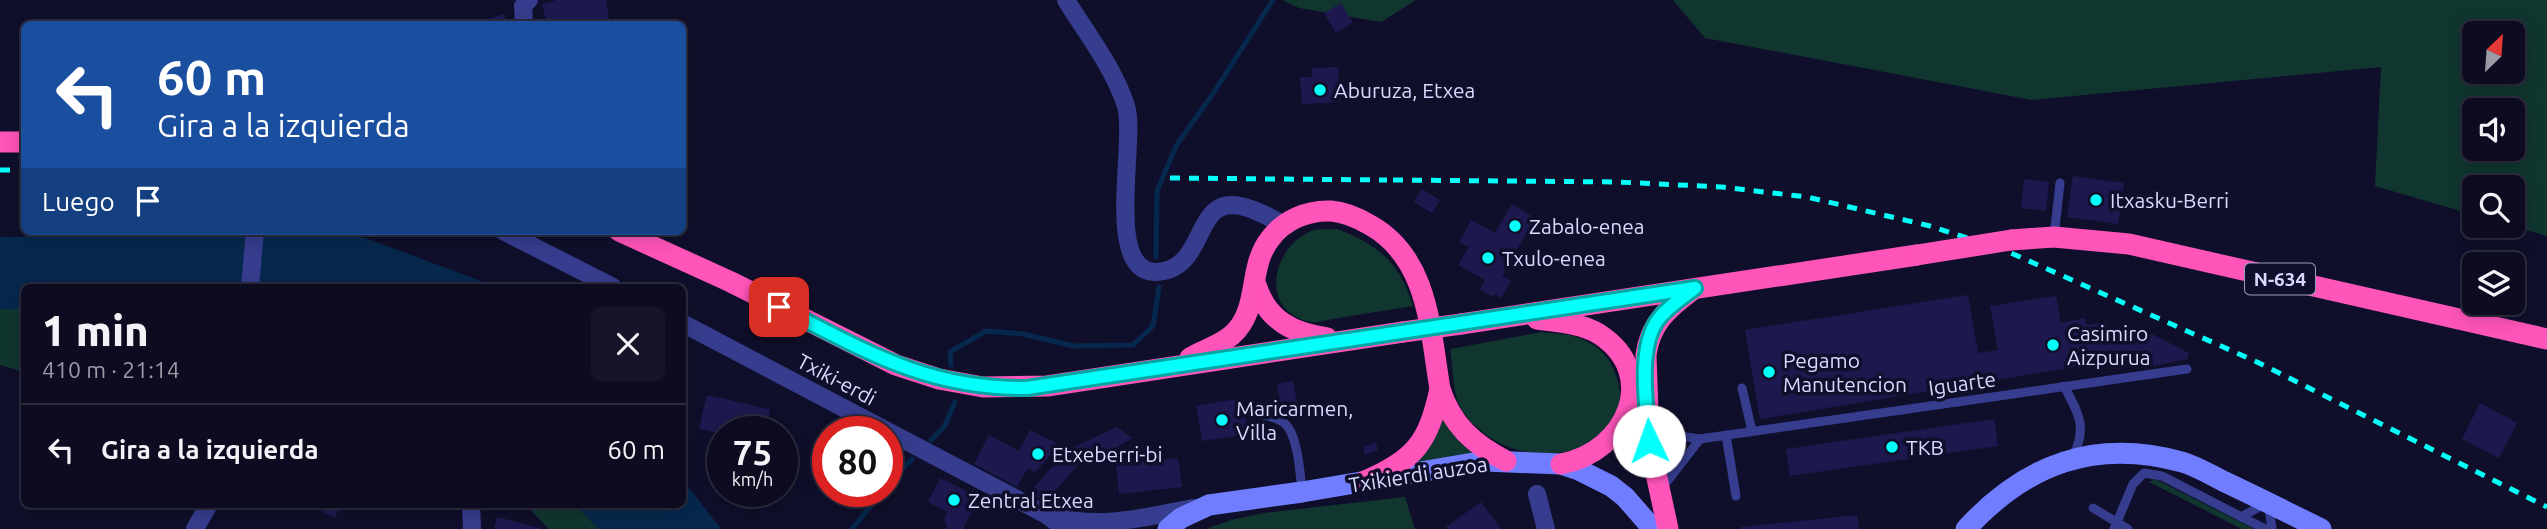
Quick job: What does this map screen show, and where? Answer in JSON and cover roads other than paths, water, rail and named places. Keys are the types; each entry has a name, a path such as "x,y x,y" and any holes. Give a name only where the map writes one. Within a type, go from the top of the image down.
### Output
{"highway":[{"path":"0,142 21,142"},
{"path":"1176,367 1231,335 1242,322 1250,307 1263,250 1284,225 1320,211 1345,213 1373,226 1399,249 1410,263 1423,294 1440,389 1451,415 1480,447 1506,461"},
{"name":"N-634","path":"628,235 731,282 875,356 939,379 983,387 1027,388 2011,240 2054,237 2129,244 2547,339"},
{"path":"1256,285 1264,305 1288,328 1308,336 1347,341"},
{"path":"1668,529 1649,441 1646,355 1651,332 1669,307 1695,288"},
{"path":"1514,316 1575,325 1599,334 1618,352 1629,374 1631,398 1625,421 1619,431 1591,455 1561,464"},
{"path":"1363,482 1394,467 1416,449 1430,427 1440,389"}],"street":[{"path":"524,21 523,6 529,0"},
{"path":"1066,0 1117,82 1128,110 1125,195 1127,240 1135,261 1149,272 1163,271 1179,264 1191,254 1208,216 1221,206 1239,205 1284,225"},
{"path":"250,284 255,235"},
{"path":"511,235 607,284"},
{"name":"Txiki-erdi","path":"686,325 1045,514"},
{"path":"1966,529 1990,504 2015,485 2043,470 2071,460 2111,452 2184,462 2321,529"},
{"name":"Txikierdi auzoa","path":"1168,529 1194,510 1209,505 1485,461 1506,461 1561,464 1579,470 1611,486 1639,511 1653,529"},
{"path":"1536,494 1546,529"},
{"path":"1045,514 1074,523 1091,524 1126,521 1209,505"},
{"path":"195,529 207,508"},
{"path":"471,508 472,529"},
{"path":"1045,514 1066,529"}],"lane":[{"path":"2054,237 2060,183"},
{"name":"Iguarte","path":"1648,419 1665,434 1700,439 2187,369"},
{"path":"2064,386 2080,417 2080,442 2071,460"},
{"path":"1742,388 1752,431"},
{"path":"1252,413 1270,415 1286,424 1294,442 1302,492"},
{"path":"1726,435 1737,496"},
{"path":"1658,492 1700,439"},
{"path":"2116,526 2133,484 2144,473 2162,476 2265,529"},
{"path":"2241,517 2268,502 2272,529"},
{"path":"2093,508 2116,526 2128,529"}],"water":[{"path":"358,235 489,284 21,284 21,309 0,309 0,237"},
{"path":"686,484 721,529 598,529 580,508 686,508"}],"waterway":[{"path":"1156,257 1157,191 1176,146 1273,0"},
{"path":"951,365 950,352 986,331 1023,334 1074,346 1133,345 1153,326 1159,287"},
{"path":"931,440 944,427 955,402"},
{"path":"903,468 912,459"},
{"path":"852,529 870,507"}],"railway":[{"path":"0,170 21,170"},
{"path":"1170,178 1387,180"},
{"path":"1393,180 1618,182 1722,187 1807,197 1930,226 2002,249 2257,362 2547,507"}],"place":[{"name":"Aburuza, Etxea","path":"1320,90"},
{"name":"Itxasku-Berri","path":"2096,200"},
{"name":"Zabalo-enea","path":"1515,226"},
{"name":"Txulo-enea","path":"1488,258"},
{"name":"Casimiro Aizpurua","path":"2053,345"},
{"name":"Pegamo Manutencion","path":"1769,372"},
{"name":"Maricarmen, Villa","path":"1222,420"},
{"name":"TKB","path":"1892,447"},
{"name":"Etxeberri-bi","path":"1038,454"},
{"name":"Zentral Etxea","path":"954,500"}]}
